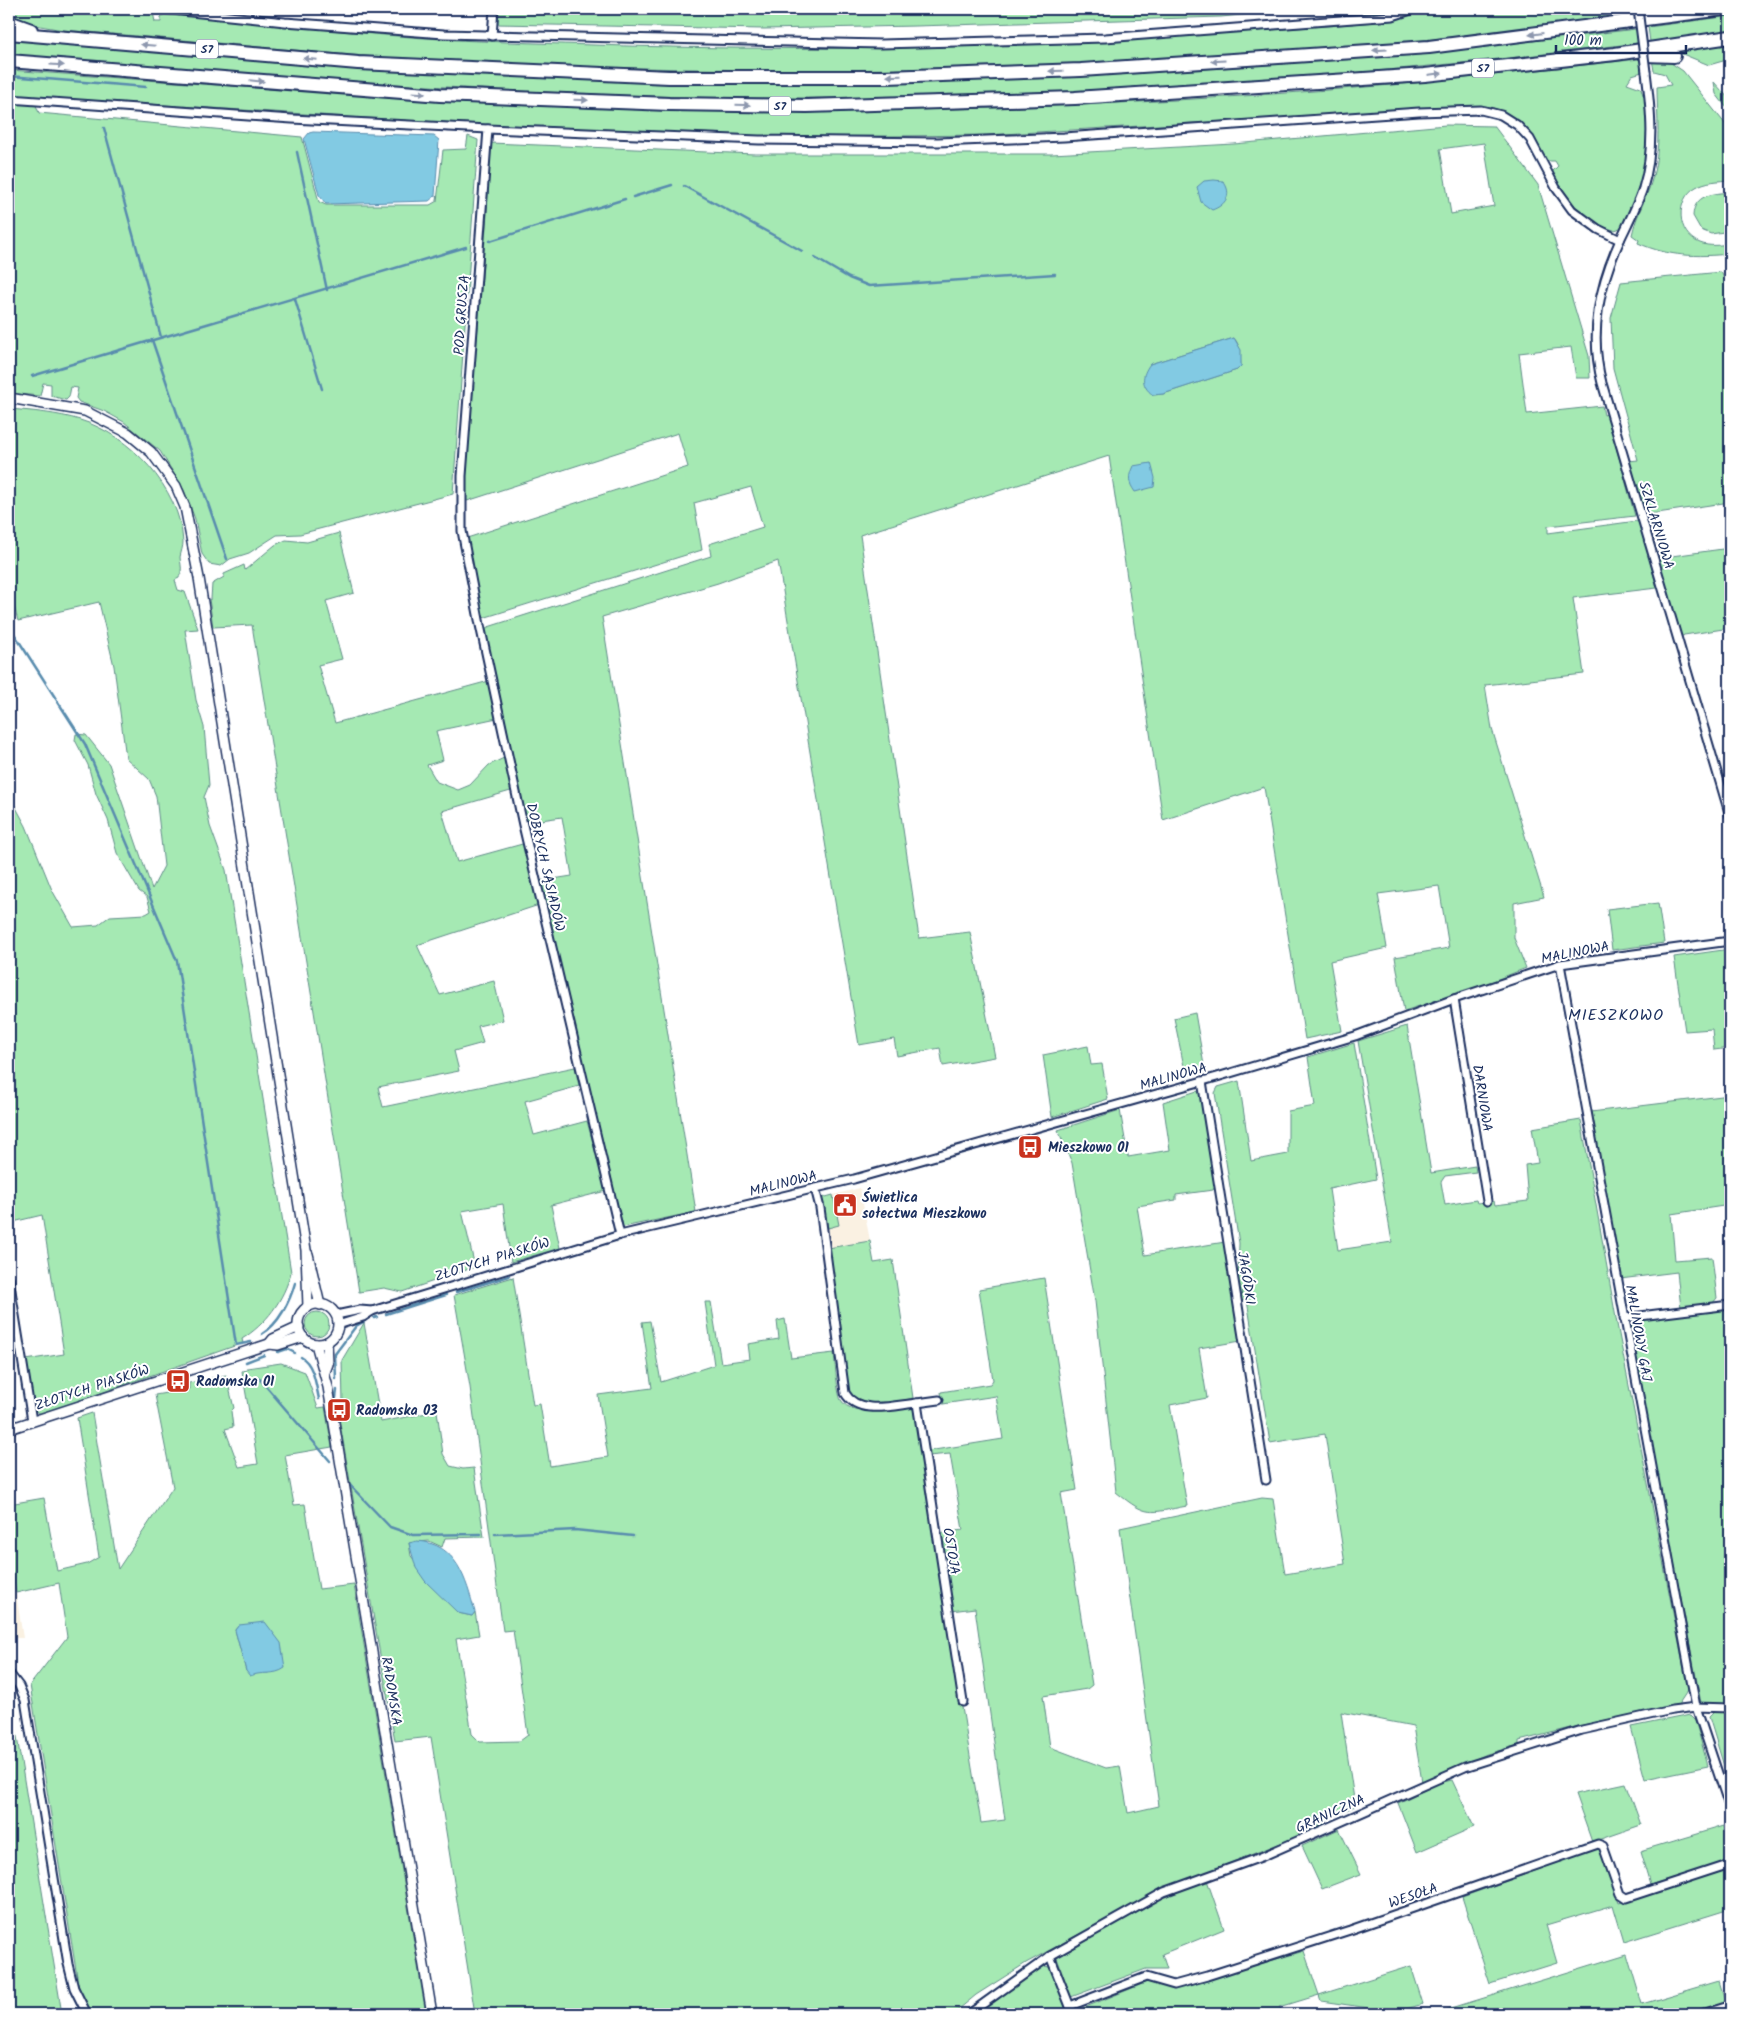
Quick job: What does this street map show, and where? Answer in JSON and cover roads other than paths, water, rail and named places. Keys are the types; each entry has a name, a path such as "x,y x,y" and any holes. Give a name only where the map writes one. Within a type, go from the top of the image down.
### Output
{"highway":[{"name":"S7","path":"9,33 358,63 669,77 887,77 1081,70 1429,47 1723,9"},
{"path":"9,22 55,37"},
{"name":"S7","path":"9,61 440,95 669,104 808,106 969,102 1238,88 1425,75 1615,54 1730,36"},
{"path":"1615,54 1674,56"}],"street":[{"path":"162,9 285,22 492,36 881,44 1105,38 1393,16 1414,9"},
{"path":"492,36 494,9"},
{"name":"SZKLARNIOWA","path":"1638,9 1652,119 1651,150 1643,188 1602,286 1596,315 1595,352 1730,816"},
{"path":"9,99 292,120 758,140 938,142 1064,137 1419,112 1480,110 1501,115 1517,125 1530,139 1556,188 1572,210 1620,240"},
{"name":"POD GRUSZĄ","path":"462,502 488,129"},
{"path":"9,398 85,411 128,433 163,465 185,507 199,578 306,1250 308,1308"},
{"name":"DOBRYCH SĄSIADÓW","path":"462,502 462,531 467,564 523,825 620,1235"},
{"name":"MALINOWA","path":"620,1235 815,1188 1202,1081 1355,1036 1454,999 1560,964 1730,942"},
{"name":"MALINOWY GAJ","path":"1560,964 1696,1707"},
{"name":"DARNIOWA","path":"1454,999 1487,1201"},
{"name":"JAGÓDKI","path":"1202,1081 1266,1480"},
{"path":"815,1188 820,1208 845,1393 849,1400 856,1405 868,1407 939,1400"},
{"name":"ZŁOTYCH PIASKÓW","path":"338,1325 363,1317 372,1311 620,1235"},
{"path":"306,1250 311,1262 320,1304"},
{"path":"9,1278 32,1421"},
{"path":"320,1304 329,1308 336,1315 338,1325 335,1335 327,1342 316,1344 303,1337 299,1327 300,1317 308,1308 320,1304"},
{"path":"1624,1318 1730,1305"},
{"name":"ZŁOTYCH PIASKÓW","path":"336,1315 360,1310 372,1311"},
{"name":"ZŁOTYCH PIASKÓW","path":"269,1344 274,1339 299,1327"},
{"name":"ZŁOTYCH PIASKÓW","path":"9,1429 269,1344 278,1345 303,1337"},
{"name":"RADOMSKA","path":"325,1372 328,1364 327,1342"},
{"name":"RADOMSKA","path":"316,1344 320,1364 325,1372 432,2014"},
{"name":"OSTOJA","path":"917,1403 963,1702"},
{"path":"9,1673 19,1686 24,1700 68,1964 74,1988 87,2014"},
{"path":"1696,1707 1730,1810"},
{"name":"GRANICZNA","path":"968,2014 1050,1956 1164,1892 1261,1857 1484,1760 1582,1730 1696,1707 1730,1708"},
{"name":"WESOŁA","path":"1070,2006 1146,1977 1174,1985 1216,1973 1350,1930 1598,1844 1604,1848 1620,1894 1626,1898 1730,1864"},
{"path":"1050,1956 1073,2014"},
{"path":"1701,2014 1730,2005"}],"water":[{"path":"309,133 434,136 439,140 435,196 429,201 326,204 319,195 304,139"},
{"path":"1204,181 1223,181 1228,195 1221,205 1212,210 1201,202 1197,187"},
{"path":"1234,338 1241,350 1241,366 1237,370 1163,394 1153,395 1146,388 1144,377 1150,364"},
{"path":"1151,463 1155,478 1154,487 1135,492 1130,479 1133,466"},
{"path":"417,1541 431,1543 442,1548 458,1565 472,1600 475,1612 472,1616 458,1613 425,1581 416,1568 409,1543"},
{"path":"265,1622 281,1643 285,1668 277,1672 250,1676 246,1671 235,1630 239,1625"}],"waterway":[{"path":"9,76 146,87"},
{"path":"104,128 161,337"},
{"path":"297,152 327,290"},
{"path":"633,197 672,185"},
{"path":"684,186 802,251"},
{"path":"490,241 625,199"},
{"path":"32,376 466,247"},
{"path":"815,258 849,278 869,286 1055,274"},
{"path":"295,299 322,389"},
{"path":"152,340 227,559"},
{"path":"9,616 11,623"},
{"path":"13,632 85,744 177,961 236,1345 251,1342"},
{"path":"456,1292 509,1276"},
{"path":"262,1334 274,1324 283,1312 295,1283"},
{"path":"386,1314 446,1295"},
{"path":"336,1379 335,1354 356,1326 365,1321"},
{"path":"278,1352 287,1349 295,1353"},
{"path":"246,1362 264,1355"},
{"path":"301,1357 312,1370 319,1399"},
{"path":"258,1377 330,1461"},
{"path":"336,1398 337,1390"},
{"path":"348,1483 390,1527 413,1535 481,1534"},
{"path":"495,1534 575,1530 633,1536"}],"place":[{"name":"Mieszkowo 01","path":"1030,1147"},
{"name":"Świetlica sołectwa Mieszkowo","path":"845,1205"},
{"name":"Radomska 01","path":"178,1381"},
{"name":"Radomska 03","path":"339,1410"}],"district":[{"name":"MIESZKOWO","path":"1616,1014"}]}
